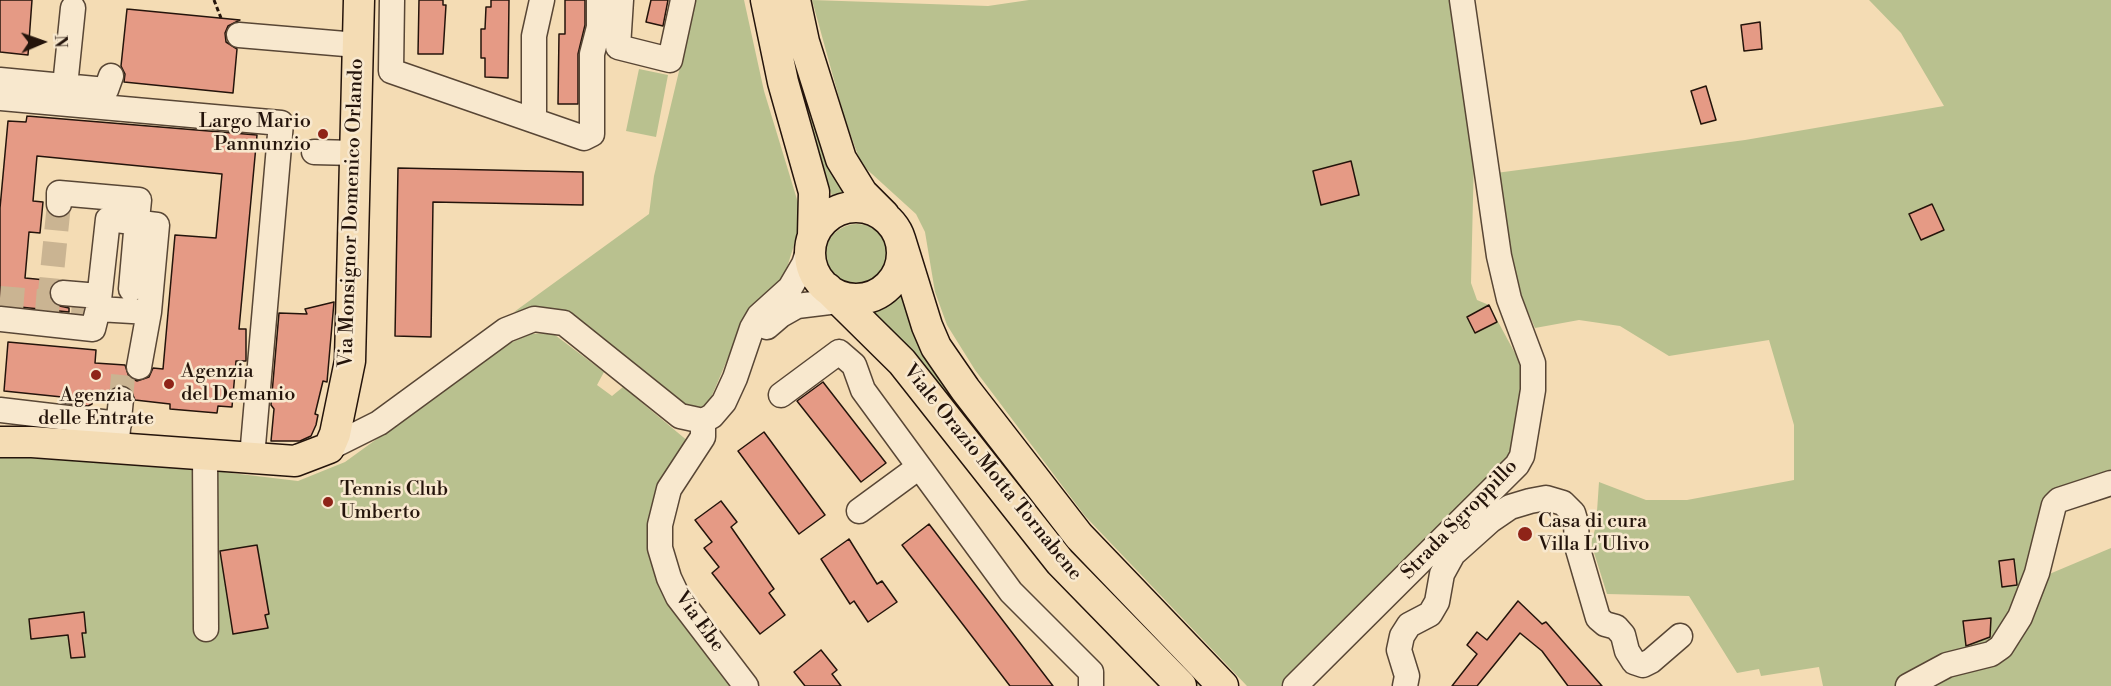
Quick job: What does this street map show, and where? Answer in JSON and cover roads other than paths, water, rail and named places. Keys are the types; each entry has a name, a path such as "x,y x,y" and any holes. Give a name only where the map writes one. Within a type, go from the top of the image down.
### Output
{"main road":[{"name":"Via Monsignor Domenico Orlando","path":"329,448 335,434 350,361 358,0"},
{"path":"766,0 783,82 814,192 812,268 840,296 880,292 897,275 902,257 894,229 862,194 841,159 804,42 795,0"},
{"path":"812,240 829,215 853,206 878,212 894,229"},
{"name":"Viale Orazio Motta Tornabene","path":"894,229 936,347 965,389 1079,536 1223,686"},
{"name":"Viale Orazio Motta Tornabene","path":"840,296 902,362 1060,562 1174,683"},
{"path":"0,435 32,442"},
{"path":"0,442 123,440 205,454 295,460 329,448"}],"street":[{"path":"392,0 391,71 584,138 592,134 592,54 599,27 599,0"},
{"path":"534,120 534,36 542,0"},
{"path":"621,0 618,47 670,60 683,0"},
{"name":"Strada Sgroppillo","path":"1296,685 1517,465 1522,456 1533,390 1533,363 1509,299 1501,268 1462,0"},
{"path":"65,86 73,8"},
{"path":"246,35 357,45"},
{"path":"0,80 106,90 111,76"},
{"path":"0,98 281,123 252,457"},
{"path":"314,152 354,153"},
{"path":"59,204 59,193 139,200 131,289"},
{"path":"0,319 93,329 99,302 108,219 157,225 138,317 132,366"},
{"path":"329,448 380,423 506,330 534,319 564,323 680,416 703,421 712,416 724,402 752,328 759,316 790,288 804,264 812,240"},
{"path":"63,292 99,302 138,317"},
{"path":"747,345 781,315 797,306 840,296"},
{"path":"781,395 839,352 854,365 863,390 1011,592 1091,672 1091,686"},
{"path":"0,410 123,440 129,400"},
{"name":"Via Ebe","path":"703,421 703,436 669,489 660,525 660,548 669,578 678,597 746,686"},
{"path":"205,454 206,629"},
{"path":"859,511 919,467"},
{"path":"1908,686 1947,665 1982,657 2001,647 2020,617 2037,573 2054,505 2060,500 2111,483"},
{"path":"1405,686 1407,676 1399,650 1402,636 1409,625 1430,614 1437,602 1442,574 1453,554 1491,520 1510,507 1546,498 1563,503 1573,513 1576,523 1576,546 1598,618 1605,624 1616,627 1623,635 1627,651 1634,662 1642,665 1651,662 1680,636"}],"tunnel":[{"path":"49,302 59,204"},
{"path":"0,298 88,305"},
{"path":"121,399 124,365"}],"place":[{"name":"Largo Mario Pannunzio","path":"323,134"},
{"name":"Agenzia delle Entrate","path":"96,375"},
{"name":"Agenzia del Demanio","path":"169,384"},
{"name":"Tennis Club Umberto","path":"328,502"},
{"name":"Casa di cura Villa L'Ulivo","path":"1525,534"}]}
